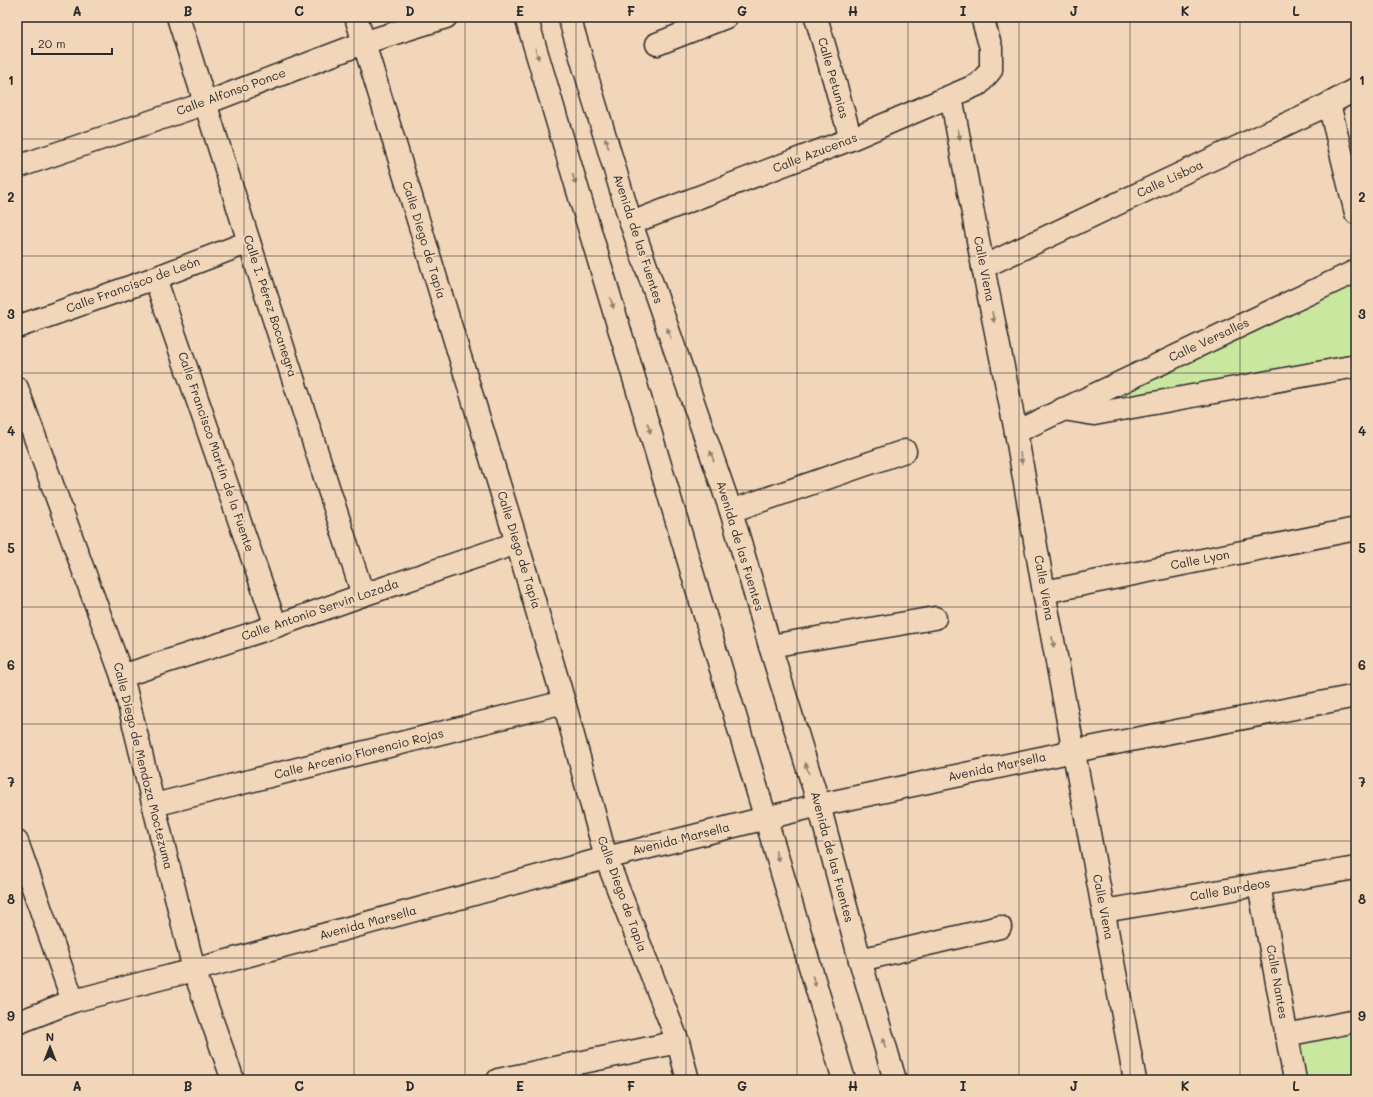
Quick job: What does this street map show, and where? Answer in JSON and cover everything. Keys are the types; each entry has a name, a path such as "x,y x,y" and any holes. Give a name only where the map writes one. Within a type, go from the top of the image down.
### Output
{"street":[{"name":"Calle I. Pérez Bocanegra","path":"178,17 248,242 363,595"},
{"name":"Calle Diego de Tapía","path":"356,17 517,543 564,702 606,858 678,1042 688,1080"},
{"name":"Calle Alfonso Ponce","path":"17,167 206,103 363,43 446,17"},
{"path":"526,17 844,1080"},
{"name":"Avenida de las Fuentes","path":"569,17 631,223 731,511 770,646 819,805 860,960 895,1080"},
{"path":"657,44 726,17"},
{"name":"Calle Petunias","path":"816,17 851,139"},
{"name":"Calle Azucenas","path":"631,223 851,139 979,84 991,70 991,48 982,17"},
{"name":"Calle Lisboa","path":"984,267 1329,104 1356,89"},
{"name":"Calle Viena","path":"951,96 1016,432 1044,592 1135,1080"},
{"path":"1329,104 1356,213"},
{"name":"Calle Francisco de León","path":"17,327 155,278 248,242"},
{"name":"Calle Versalles","path":"1016,432 1356,270"},
{"name":"Calle Francisco Martín de la Fuente","path":"155,278 276,626"},
{"path":"1062,410 1094,414 1356,366"},
{"name":"Calle Diego de Mendoza Moctezuma","path":"17,388 122,676 194,970 233,1080"},
{"path":"731,511 905,452"},
{"name":"Calle Lyon","path":"1044,592 1356,529"},
{"name":"Calle Antonio Servin Lozada","path":"122,676 276,626 517,543"},
{"path":"770,646 935,618"},
{"name":"Avenida Marsella","path":"17,1023 73,1001 194,970 606,858 819,805 1074,751 1356,696"},
{"name":"Calle Arcenio Florencio Rojas","path":"154,805 564,702"},
{"path":"17,842 73,1001"},
{"name":"Calle Burdeos","path":"1104,911 1356,868"},
{"name":"Calle Nantes","path":"1259,885 1295,1080"},
{"path":"860,960 1000,927"},
{"path":"1286,1035 1356,1021"},
{"path":"498,1080 678,1042"}],"green space":[{"path":"1356,279 1356,354 1095,403"},
{"path":"1356,1021 1356,1080 1295,1080 1286,1035"}]}
